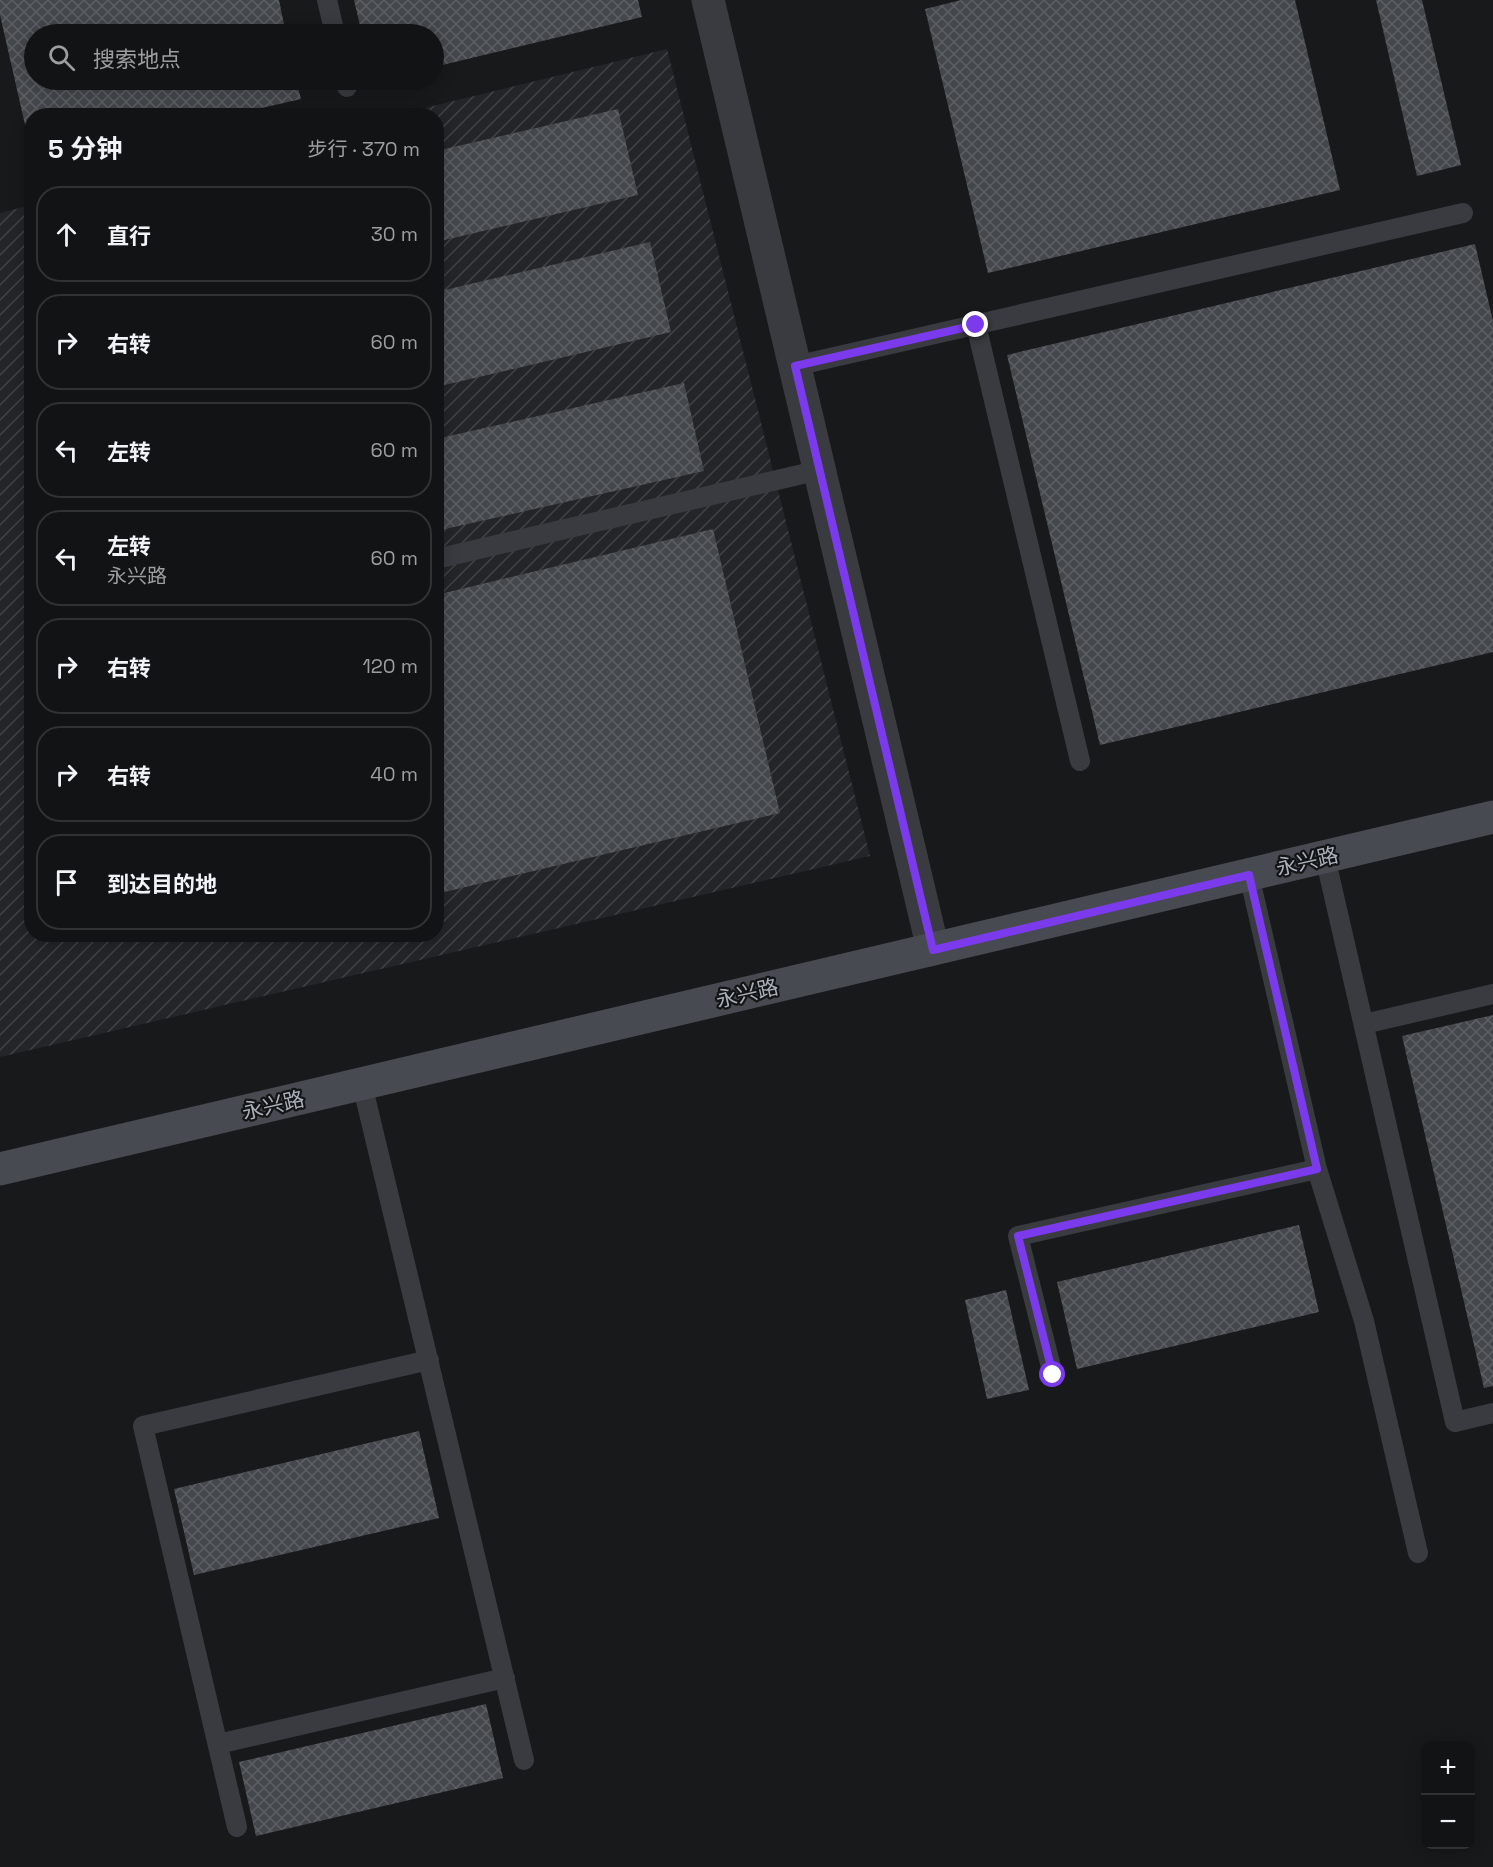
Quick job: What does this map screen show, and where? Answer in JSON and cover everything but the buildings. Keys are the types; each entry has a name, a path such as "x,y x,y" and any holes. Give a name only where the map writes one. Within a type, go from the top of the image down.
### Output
{"street":[{"path":"708,0 933,950"},
{"name":"永兴路","path":"0,1169 1493,817"}],"lane":[{"path":"327,0 333,24"},
{"path":"795,366 1463,213"},
{"path":"976,325 1080,761"},
{"path":"444,557 820,470"},
{"path":"1325,857 1455,1422 1493,1413"},
{"path":"1249,875 1317,1169 1364,1322 1418,1553"},
{"path":"1364,1024 1493,994"},
{"path":"362,1084 524,1760"},
{"path":"1053,1375 1018,1236 1317,1169"},
{"path":"237,1827 143,1426 429,1360"},
{"path":"218,1744 505,1678"}],"shaded area":[{"path":"667,49 870,856 0,1057 0,213 24,207 24,942 444,942 444,108 425,108"}],"route":[{"path":"976,325 795,366 933,950 1249,875 1317,1169 1018,1236 1053,1375"}]}
